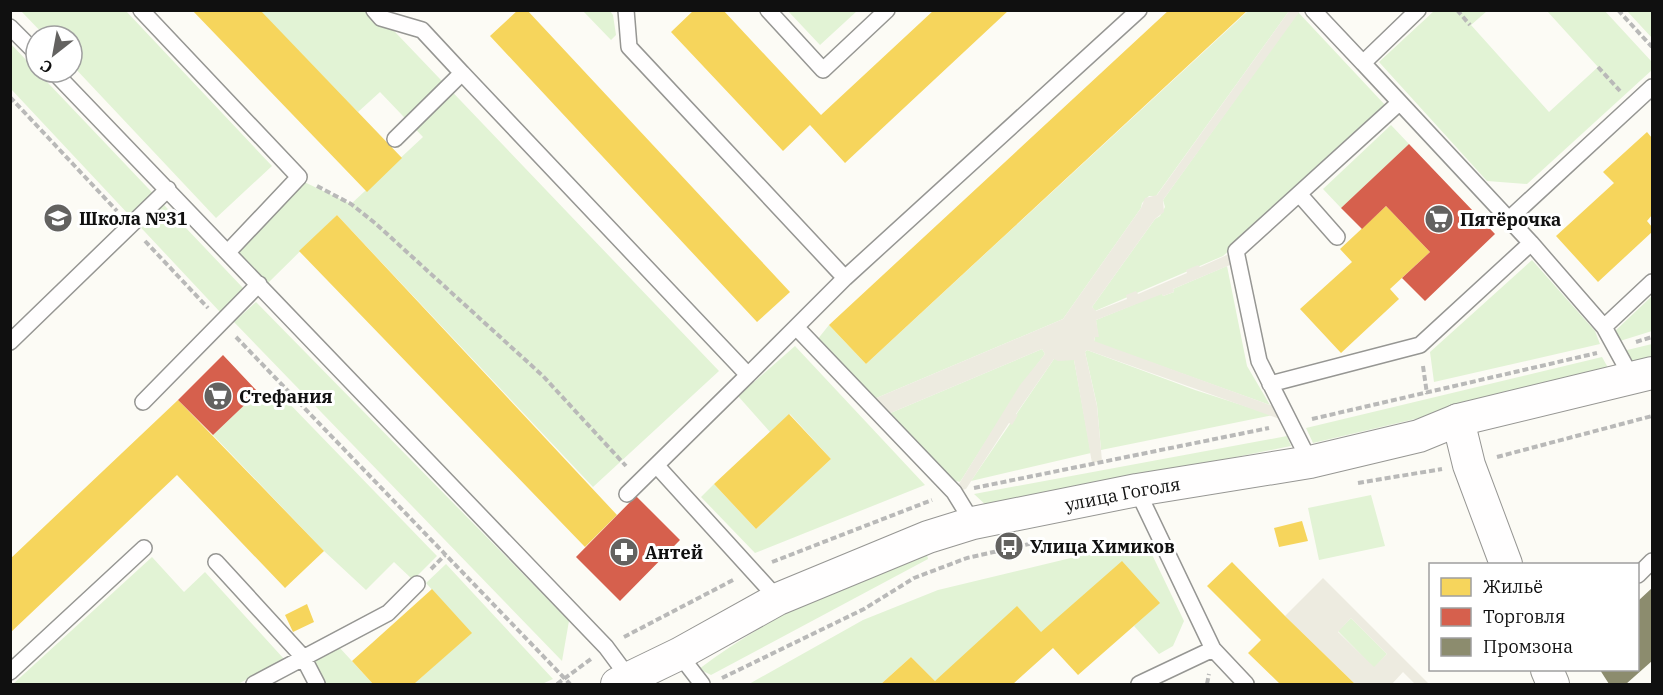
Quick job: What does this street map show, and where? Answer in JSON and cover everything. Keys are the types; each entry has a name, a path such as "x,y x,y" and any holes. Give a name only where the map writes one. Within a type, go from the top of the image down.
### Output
{"street":[{"name":"улица Гоголя","path":"623,681 680,654 778,599 928,537 973,524 1137,490 1310,462 1419,436 1458,420 1642,375"},
{"path":"1458,420 1469,465 1506,563"}],"lane":[{"path":"141,10 299,177 228,252"},
{"path":"374,10 381,18 422,30 748,375"},
{"path":"626,10 629,47 845,278"},
{"path":"768,10 823,70 887,10"},
{"path":"627,494 845,278 1139,10"},
{"path":"1312,10 1531,243 1604,327 1642,375"},
{"path":"1362,63 1418,10"},
{"path":"10,27 24,41"},
{"path":"395,139 462,73"},
{"path":"66,84 606,647 623,681"},
{"path":"1509,219 1634,104 1651,92"},
{"path":"1310,462 1259,362 1236,251 1399,103"},
{"path":"10,342 168,189"},
{"path":"1300,195 1337,237"},
{"path":"1270,384 1420,345 1531,243"},
{"path":"1604,327 1653,282"},
{"path":"142,402 259,284"},
{"path":"796,327 954,492 973,524"},
{"path":"657,466 778,599"},
{"path":"1137,490 1213,650 1246,684"},
{"path":"10,672 144,548"},
{"path":"216,561 303,657 317,684"},
{"path":"1639,573 1653,561"},
{"path":"254,684 388,613 417,584"},
{"path":"1139,684 1213,650"},
{"path":"680,654 702,684"}],"path":[{"path":"1457,10 1470,25"},
{"path":"1618,10 1653,47"},
{"path":"1598,67 1634,104"},
{"path":"10,97 221,322 570,684"},
{"path":"299,177 351,204 375,223 543,376 641,482"},
{"path":"1420,345 1427,394"}],"green space":[{"path":"1604,10 1652,62 1652,70 1527,184 1487,181 1379,62 1434,11 1487,11 1471,25 1549,112 1598,67 1547,11"},
{"path":"21,11 126,11 272,166 216,218 84,78 84,24 33,24"},
{"path":"260,11 375,11 719,371 593,487 337,215 268,283 236,251 302,181 351,204 423,137 380,92 358,112"},
{"path":"583,11 610,11 613,15 616,35 611,40"},
{"path":"788,11 857,11 820,45"},
{"path":"1248,11 1289,11 1156,196 1149,196 1142,203 1141,208 1063,319 867,402 813,345 829,325 866,364"},
{"path":"1627,11 1652,11 1652,38"},
{"path":"1298,12 1386,106 1223,256 1095,311 1092,307 1155,219 1160,216 1165,207 1163,200"},
{"path":"10,43 24,58 24,84 49,84 244,289 220,312 11,89"},
{"path":"1391,125 1409,144 1341,208 1323,189"},
{"path":"1532,260 1595,331 1600,344 1434,382 1430,352"},
{"path":"1227,266 1247,366 1270,405 1094,342 1095,337 1098,337 1096,320 1162,293 1163,296 1174,292 1173,289"},
{"path":"1652,296 1652,331 1620,341 1615,331"},
{"path":"256,302 569,621 562,661 234,322"},
{"path":"1652,344 1652,361 1630,366 1623,351"},
{"path":"795,346 925,485 755,553 701,497 714,484 756,529 831,459 790,414 770,432 738,396"},
{"path":"1042,349 1045,354 1021,386 960,482 952,480 888,414"},
{"path":"1087,350 1195,390 1273,415 1101,450 1097,405 1085,352"},
{"path":"1602,357 1611,373 1313,443 1306,428"},
{"path":"1054,359 1074,360 1091,453 971,481"},
{"path":"258,392 283,397 437,556 413,580 394,562 366,590 324,551 213,435"},
{"path":"1287,436 1291,446 988,507 974,494"},
{"path":"1371,495 1385,546 1319,560 1308,508"},
{"path":"1145,540 1184,621 1173,646 1159,654 1134,626 1159,603 1041,632 935,681 911,657 881,684 749,684 863,620 938,590"},
{"path":"925,546 928,559 711,675 699,669 780,616"},
{"path":"152,557 184,592 205,572 284,659 238,684 13,684"},
{"path":"446,564 553,679 542,684 414,684 471,633 426,583"},
{"path":"1351,618 1387,654 1374,668 1338,631"},
{"path":"339,647 373,684 326,684 313,660"}],"shaded area":[{"path":"1289,11 1300,11 1163,200 1164,212 1155,219 1092,307 1096,311 1127,299 1126,295 1136,291 1138,294 1187,273 1186,270 1198,265 1200,267 1236,251 1237,262 1173,289 1174,292 1163,296 1162,294 1096,320 1099,337 1095,337 1094,341 1284,410 1291,423 1087,350 1085,352 1097,406 1102,461 1092,463 1074,360 1054,359 1016,414 1018,415 1012,425 1009,423 966,489 954,492 1020,385 1045,354 1042,349 881,417 867,402 1063,319 1141,208 1145,198 1157,195"},
{"path":"1323,578 1429,684 1415,684 1403,672 1392,684 1355,684 1285,616","holes":["1351,618 1387,654 1374,667 1338,632"]}],"building: Жильё":[{"path":"192,10 260,10 402,158 367,192"},
{"path":"518,10 527,10 790,292 757,322 490,36"},
{"path":"694,10 723,10 821,115 934,10 1009,10 845,163 810,125 783,151 671,32"},
{"path":"1169,10 1248,10 866,364 829,325"},
{"path":"1647,132 1652,138 1652,215 1647,221 1652,227 1652,232 1598,282 1556,236 1614,183 1603,172"},
{"path":"1386,206 1430,252 1390,289 1399,299 1341,353 1300,309 1352,262 1340,249"},
{"path":"337,215 617,515 585,547 299,251"},
{"path":"178,400 324,551 285,588 177,475 10,633 10,559"},
{"path":"789,414 831,459 756,529 714,484"},
{"path":"1302,521 1308,541 1279,547 1274,528"},
{"path":"1122,561 1160,603 1078,675 1053,648 1013,684 881,684 911,657 935,681 1017,606 1041,632"},
{"path":"1232,562 1355,684 1280,684 1248,653 1261,640 1207,586"},
{"path":"432,589 472,633 414,684 373,684 352,661"},
{"path":"307,604 314,622 293,632 285,615"}],"building: Торговля":[{"name":"Пятёрочка","path":"1409,144 1495,234 1425,301 1402,278 1430,252 1386,206 1362,229 1341,208"},
{"name":"Стефания","path":"223,355 258,392 213,435 178,400"},
{"name":"Антей","path":"636,496 680,540 620,601 576,557"}],"building: Промзона":[{"path":"1652,588 1652,661 1626,684 1609,684 1601,671 1639,671 1639,600"}],"place":[{"name":"Школа №31","path":"58,218"},
{"name":"Пятёрочка","path":"1439,219"},
{"name":"Стефания","path":"218,396"},
{"name":"Улица Химиков","path":"1009,546"},
{"name":"Антей","path":"624,552"}]}
